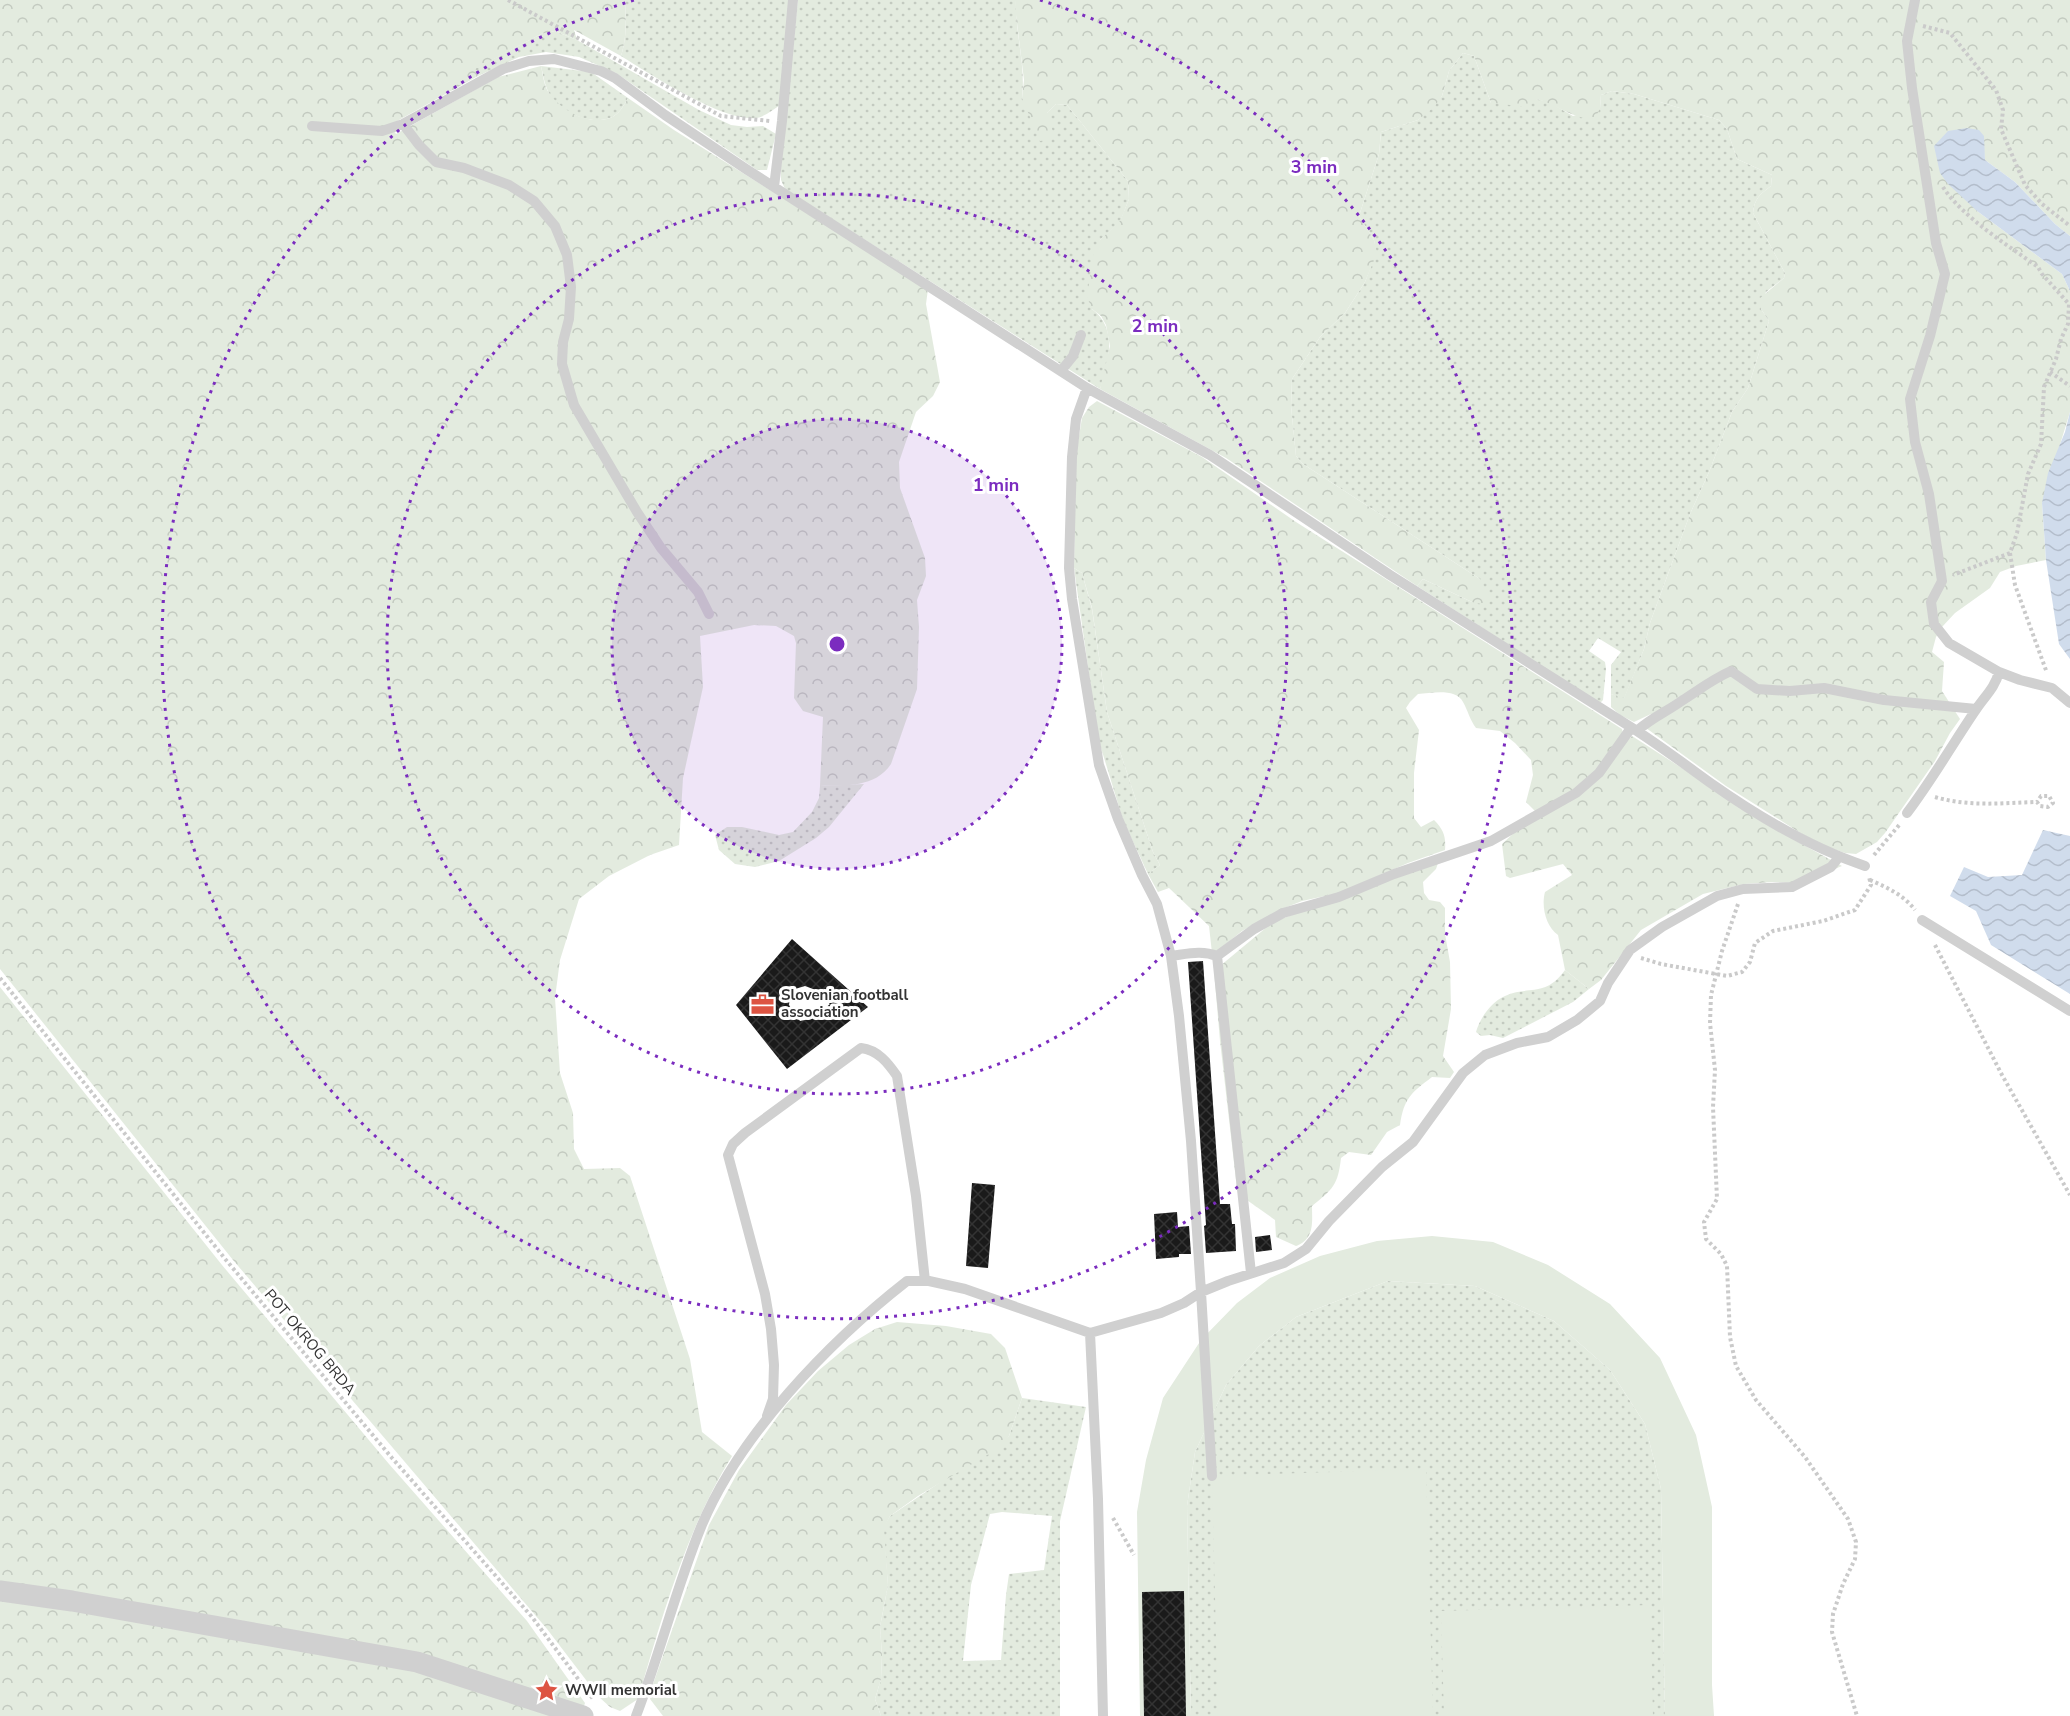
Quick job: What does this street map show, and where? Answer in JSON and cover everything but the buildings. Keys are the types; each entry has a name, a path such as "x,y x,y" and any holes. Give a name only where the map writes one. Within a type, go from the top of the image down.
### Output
{"street":[{"path":"0,1591 84,1603 417,1662 589,1709"}],"lane":[{"path":"774,187 793,0"},
{"path":"1916,0 1907,41 1936,243 1945,274 1930,336 1910,399 1915,442 1929,494 1942,580 1930,602 1934,624 1948,643 1999,672 2052,688 2070,703"},
{"path":"312,126 382,130 402,124 502,69 529,61 554,59 585,66 615,78 665,115 774,187 1087,388 1210,455 1390,575 1665,749 1724,792 1773,822 1839,857 1865,867"},
{"path":"402,124 436,162 464,168 509,185 534,201 555,226 567,255 571,287 569,319 562,342 562,364 574,405 637,512 661,548 698,592 709,614"},
{"path":"1061,371 1073,356 1081,335"},
{"path":"1087,388 1076,419 1072,457 1069,568 1099,765 1118,819 1157,904 1171,956 1191,1141 1212,1476"},
{"path":"1217,956 1254,929 1283,913 1339,897 1394,874 1491,842 1576,793 1599,773 1634,730 1683,701 1712,679 1731,671 1757,689 1790,691 1824,687 1884,699 1976,710"},
{"path":"1907,813 1996,684 1999,672"},
{"path":"636,1716 702,1525 727,1477 765,1422 835,1343 878,1303 907,1281 925,1281 965,1289 1090,1333 1161,1313 1184,1303 1201,1292 1284,1263 1306,1249 1329,1221 1375,1174 1413,1142 1463,1073 1485,1055 1517,1043 1548,1037 1577,1020 1600,1001 1608,983 1630,950 1694,907 1716,896 1743,889 1792,888 1832,867 1839,857"},
{"path":"1922,920 2070,1011"},
{"path":"1171,956 1194,952 1217,956"},
{"path":"1217,956 1251,1273"},
{"path":"765,1422 773,1399 774,1365 771,1329 765,1294 728,1155 733,1144 745,1132 861,1048 869,1049 886,1060 897,1076 916,1196 925,1281"},
{"path":"1090,1333 1098,1499 1103,1716"}],"path":[{"path":"508,0 722,116 758,121 782,121"},
{"path":"1910,26 1926,26 1950,33 1996,90 2002,110 2001,129 2025,185 2042,204 2070,226"},
{"path":"1939,181 1949,197 1974,219 2038,267 2069,304 2068,324 2044,387 2041,444 2028,474 2017,533 2010,553 2015,585 2052,688"},
{"path":"2050,372 2070,386"},
{"path":"1942,580 2010,553"},
{"path":"1923,792 1956,803 1989,805 2037,802"},
{"path":"1639,958 1727,976 1742,972 1750,962 1755,943 1773,932 1831,919 1855,910 1871,885 1865,867 1895,832 1907,813"},
{"path":"1870,880 1888,888 1910,903 1922,920 2002,1075 2070,1195"},
{"path":"1743,889 1711,995 1710,1023 1716,1070 1713,1107 1717,1199 1704,1222 1707,1239 1721,1254 1726,1266 1731,1337 1736,1366 1756,1400 1805,1457 1848,1519 1856,1542 1855,1559 1843,1584 1833,1614 1832,1632 1857,1716"},
{"name":"POT OKROG BRDA","path":"0,978 226,1260 392,1458 531,1617 589,1709"},
{"path":"1098,1499 1113,1519 1134,1555"}],"green space":[{"path":"0,0 625,0 625,35 621,56 574,30 577,40 555,31 541,34 475,69 478,76 390,125 396,134 498,77 541,66 547,90 560,105 576,115 593,120 610,118 621,110 628,98 674,130 928,289 926,304 940,382 933,396 916,412 899,462 900,488 925,558 926,576 917,600 919,627 917,689 891,764 877,777 859,784 820,786 823,717 803,711 794,698 796,643 794,636 776,626 754,625 700,636 703,687 683,778 679,845 650,855 609,876 579,899 560,960 555,998 560,1073 573,1113 574,1149 584,1169 620,1168 630,1176 690,1359 702,1432 732,1456 688,1544 666,1606 638,1699 620,1711 610,1707 599,1697 547,1629 233,1260 0,969"},
{"path":"625,0 790,0 780,105 756,118 725,113 687,95 621,56 626,21"},
{"path":"798,0 1016,0 1023,73 1022,98 1047,113 1056,104 1067,105 1128,181 1129,199 1120,222 1100,240 1092,309 1105,326 1109,346 1100,389 785,189 781,180 781,166"},
{"path":"1016,0 2070,0 2070,236 2055,224 2015,182 1985,160 1984,152 1977,211 2062,274 2070,291 2070,412 2042,503 2046,560 2000,572 1990,588 1955,613 1936,637 1932,652 1944,662 1942,691 1960,719 1935,761 1877,842 1856,854 1825,846 1726,786 1646,728 1651,714 1634,722 1611,707 1611,694 1624,698 1644,649 1650,623 1690,514 1732,412 1748,388 1769,321 1761,309 1759,299 1784,278 1785,273 1753,213 1758,197 1771,186 1772,175 1737,159 1727,129 1719,120 1634,94 1612,91 1601,95 1600,108 1595,119 1579,117 1537,99 1528,107 1491,103 1474,56 1463,53 1449,71 1442,96 1434,107 1418,120 1381,132 1379,154 1359,216 1374,240 1377,253 1365,282 1345,313 1320,337 1292,379 1291,406 1296,456 1303,464 1480,579 1491,600 1486,605 1472,602 1423,579 1417,586 1226,458 1100,389 1110,346 1106,325 1101,316 1092,309 1087,297 1094,250 1100,240 1120,221 1129,199 1128,181 1067,105 1056,104 1047,113 1054,135 1048,140 1040,141 1022,98 1024,80"},
{"path":"555,31 577,40 699,110 731,125 763,126 776,134 767,170 757,170 616,73 579,57 546,52 519,57 478,76 474,69 541,34"},
{"path":"1463,53 1474,56 1491,103 1537,99 1549,102 1573,116 1600,108 1601,95 1612,91 1634,94 1719,120 1727,129 1737,159 1772,175 1771,186 1758,197 1753,213 1785,273 1784,278 1766,292 1761,309 1769,321 1748,388 1732,412 1690,514 1650,623 1644,649 1624,699 1611,694 1611,665 1621,652 1598,638 1589,651 1605,662 1603,700 1600,703 1417,586 1423,579 1472,602 1480,579 1303,464 1296,456 1291,406 1292,379 1320,337 1345,313 1365,282 1376,253 1374,240 1359,216 1379,154 1381,132 1418,120 1442,96 1449,71"},
{"path":"541,66 591,72 628,98 613,117 601,120 583,118 565,110 551,97"},
{"path":"1097,401 1202,457 1296,522 1622,729 1623,734 1599,768 1575,791 1536,812 1526,802 1533,775 1531,760 1515,743 1500,731 1476,728 1463,702 1455,695 1443,692 1418,694 1406,708 1419,730 1414,773 1414,818 1421,827 1434,820 1444,834 1445,850 1408,863 1339,893 1302,901 1282,909 1242,931 1212,953 1209,926 1169,888 1158,892 1148,874 1160,865 1153,852 1107,712 1092,608 1082,573 1074,568 1076,454 1082,418 1089,407"},
{"path":"1074,568 1082,573 1092,609 1107,712 1153,852 1160,865 1148,874 1123,820 1098,738"},
{"path":"1632,736 1789,837 1842,866 1799,883 1744,884 1703,894 1641,930 1601,980 1589,989 1565,970 1558,935 1550,927 1544,910 1545,892 1572,875 1563,864 1510,878 1506,876 1502,844 1517,830 1555,809"},
{"path":"864,784 829,827 779,861 755,867 735,864 719,850 715,835 727,827 742,827 779,835 793,832 812,812 819,798 820,786"},
{"path":"1439,860 1436,869 1423,882 1424,893 1429,900 1440,902 1445,908 1451,1009 1443,1056 1454,1072 1450,1078 1432,1077 1414,1092 1406,1102 1400,1125 1387,1132 1371,1155 1349,1152 1341,1158 1333,1186 1312,1206 1312,1224 1307,1239 1296,1246 1276,1237 1275,1220 1244,1198 1237,1189 1214,971 1273,922"},
{"path":"1565,970 1589,989 1573,1002 1503,1038 1490,1035 1481,1036 1476,1032 1480,1021 1495,1002 1514,993 1544,988 1558,979"},
{"path":"0,987 222,1265 389,1464 527,1621 585,1703 584,1706 0,1584"},
{"path":"1432,1236 1493,1242 1548,1265 1610,1304 1660,1358 1696,1435 1712,1507 1714,1716 1665,1716 1661,1489 1645,1424 1610,1370 1554,1321 1475,1286 1388,1281 1296,1317 1259,1346 1226,1385 1195,1452 1187,1506 1191,1716 1140,1716 1137,1512 1146,1460 1163,1398 1201,1340 1237,1303 1270,1278 1320,1256 1377,1241"},
{"path":"1388,1281 1475,1286 1554,1321 1610,1370 1645,1424 1661,1489 1665,1716 1191,1716 1187,1506 1195,1452 1226,1385 1259,1346 1296,1317"},
{"path":"897,1322 946,1326 991,1334 1005,1348 1022,1398 1009,1436 994,1451 918,1496 890,1516 884,1528 888,1585 880,1627 881,1679 875,1699 881,1716 663,1716 650,1699 653,1684 709,1525 739,1470 786,1405 818,1371 849,1345 875,1329"},
{"path":"1022,1398 1086,1407 1060,1521 1060,1716 881,1716 875,1699 881,1679 880,1627 888,1585 883,1528 890,1516 1009,1436","holes":["1002,1512 1052,1516 1044,1570 1009,1574 1001,1660 963,1661 971,1585 990,1514"]},
{"path":"1426,1469 1433,1716 1218,1716 1212,1476"},
{"path":"0,1598 412,1669 561,1716 0,1716"},
{"path":"1650,1605 1653,1716 1444,1716 1441,1611"}],"water":[{"path":"1967,128 1979,130 1984,136 1985,160 2015,182 2055,224 2070,236 2070,291 2062,274 1977,211 1948,184 1940,173 1934,146 1948,131"},
{"path":"2070,412 2070,659 2059,644 2046,560 2042,503 2048,473 2065,432"},
{"path":"2043,830 2070,836 2070,994 1991,945 1976,911 1950,896 1964,867 1988,877 2022,875"}],"place":[{"name":"Slovenian football association","path":"763,1004"},
{"name":"WWII memorial","path":"547,1690"}]}
